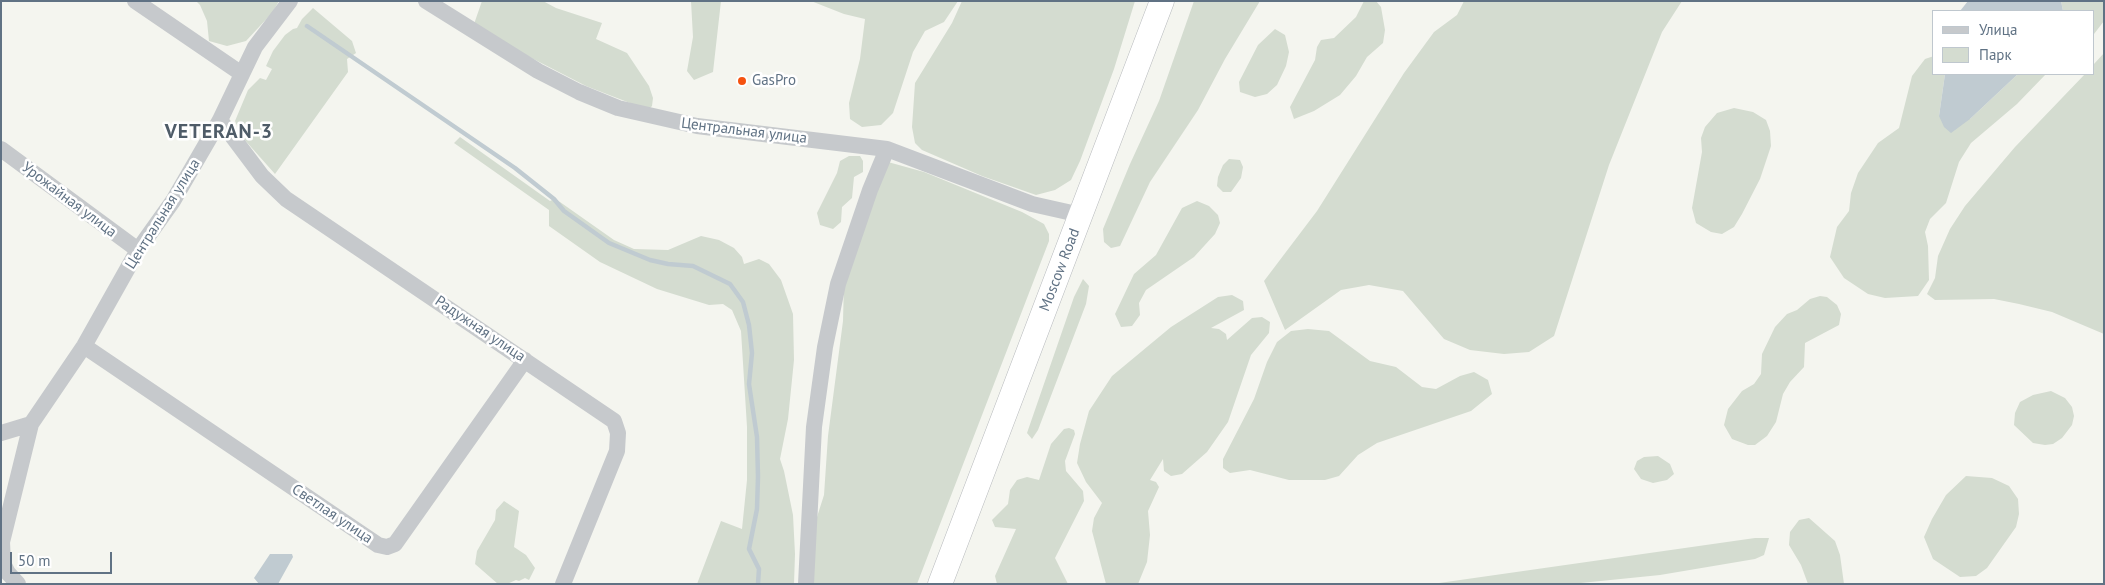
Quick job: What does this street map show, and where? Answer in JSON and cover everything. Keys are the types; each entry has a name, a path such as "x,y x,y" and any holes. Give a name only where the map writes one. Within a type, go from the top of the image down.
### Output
{"highway":[{"name":"Moscow Road","path":"940,584 1162,1"}],"street":[{"path":"135,1 242,74"},
{"name":"Центральная улица","path":"30,424 84,346 138,250 173,201 220,120 255,46 290,1"},
{"name":"Центральная улица","path":"431,3 538,71 579,92 618,108 697,126 887,149 1032,204 1081,215"},
{"name":"Радужная улица","path":"220,120 262,176 286,199 614,421 618,433 617,451 564,584"},
{"name":"Урожайная улица","path":"1,149 138,250"},
{"path":"806,584 814,427 825,347 838,284 870,190 887,149"},
{"name":"Светлая улица","path":"84,346 378,545 387,547 395,544 525,360"},
{"path":"1,433 30,424"},
{"path":"18,584 8,573 3,563 2,542 30,424"}],"green space":[{"path":"196,1 279,1 272,13 246,41 227,46 209,41 207,21 200,5"},
{"path":"482,1 543,1 556,8 602,23 596,39 627,53 649,86 653,98 652,106 648,110 586,86 512,48 474,24"},
{"path":"691,1 721,1 713,72 694,80 687,71 693,37"},
{"path":"811,1 958,1 944,22 925,31 913,52 893,113 881,125 862,127 850,119 849,103 860,59 865,19 844,14"},
{"path":"962,1 1135,1 1114,69 1080,161 1071,180 1055,190 1036,195 982,176 922,150 915,143 912,127 915,83 952,23"},
{"path":"1194,1 1260,1 1225,59 1198,110 1150,182 1120,246 1111,248 1104,242 1103,229 1159,101"},
{"path":"1364,1 1376,1 1381,7 1385,30 1383,43 1367,57 1356,76 1340,95 1314,111 1294,119 1290,107 1315,60 1317,47 1321,40 1334,38 1356,17"},
{"path":"1464,1 1682,1 1662,32 1609,165 1554,336 1529,352 1504,354 1470,350 1444,339 1403,291 1369,285 1341,290 1285,330 1264,281 1317,211 1404,73 1434,32 1457,15"},
{"path":"2061,1 2104,1 2104,21 2095,33 2095,10 2063,10"},
{"path":"313,8 352,41 356,53 347,59 348,72 275,174 243,138 235,121 248,90 260,78 266,80 272,69 266,66 273,51 285,35 297,28 302,19"},
{"path":"1275,29 1285,35 1289,52 1286,66 1277,85 1267,94 1255,97 1240,92 1239,82 1258,45"},
{"path":"2104,53 2104,334 2052,312 2019,304 1994,299 1935,300 1927,294 1935,278 1938,256 1950,229 1965,206 2015,147 2084,75 2095,75 2095,63"},
{"path":"1932,57 1932,75 1945,75 1939,116 1970,119 2017,75 2045,75 2017,104 1971,143 1959,162 1946,203 1930,219 1925,232 1928,246 1929,280 1918,296 1885,298 1868,294 1844,278 1830,257 1837,227 1849,211 1851,193 1858,173 1878,143 1899,128 1912,76 1925,59"},
{"path":"1734,108 1753,112 1766,120 1770,131 1771,146 1760,179 1742,214 1734,227 1722,234 1711,232 1696,223 1692,208 1702,152 1701,138 1705,127 1717,113"},
{"path":"460,137 550,201 554,199 560,202 614,240 634,249 668,250 701,236 719,240 734,248 742,257 744,264 759,259 769,264 781,280 793,314 794,360 788,419 780,459 793,515 794,584 697,584 721,521 742,529 747,480 747,427 741,331 732,310 723,304 709,305 657,289 600,262 549,226 549,210 454,143"},
{"path":"849,156 860,156 863,161 863,172 854,177 852,198 842,207 841,222 833,229 820,225 817,213 837,173 840,161"},
{"path":"1229,159 1240,160 1243,167 1241,178 1231,192 1223,192 1217,186 1218,177 1223,165"},
{"path":"888,162 924,172 1022,212 1044,224 1049,234 1049,241 917,584 810,584 817,517 824,495 828,436 843,321 844,282"},
{"path":"1197,201 1209,206 1218,215 1220,223 1215,234 1194,257 1146,290 1139,303 1140,315 1132,326 1121,327 1115,314 1134,274 1156,255 1182,208"},
{"path":"1083,279 1089,286 1086,304 1038,430 1032,439 1027,433 1074,297"},
{"path":"1232,295 1243,301 1244,310 1211,328 1219,329 1226,334 1227,340 1252,318 1262,317 1270,322 1269,333 1251,355 1228,422 1207,452 1182,474 1171,476 1164,471 1163,459 1150,480 1156,482 1159,487 1148,511 1150,535 1147,562 1138,584 1106,584 1092,531 1094,518 1102,503 1086,482 1077,463 1089,411 1112,376 1171,327 1218,297"},
{"path":"1820,296 1827,297 1837,305 1841,314 1839,325 1805,343 1804,367 1790,382 1783,394 1776,422 1767,436 1755,445 1748,445 1732,439 1724,425 1728,409 1742,391 1754,384 1761,374 1762,354 1775,327 1787,314 1797,310 1810,299"},
{"path":"1308,329 1329,331 1370,361 1396,367 1422,387 1436,389 1460,376 1474,372 1488,380 1492,394 1471,411 1377,443 1358,455 1339,476 1325,480 1289,480 1250,470 1230,473 1223,468 1223,459 1254,399 1267,362 1277,342 1291,331"},
{"path":"2051,391 2065,398 2072,407 2074,416 2072,425 2062,438 2053,444 2033,443 2014,425 2015,413 2020,402 2033,395"},
{"path":"1064,429 1074,430 1075,434 1065,461 1066,471 1083,491 1084,501 1055,558 1068,584 997,584 995,576 1016,529 995,527 992,520 1008,504 1010,490 1017,480 1027,477 1039,480 1051,444"},
{"path":"1658,456 1670,464 1674,474 1667,480 1653,483 1641,479 1634,469 1637,461 1644,457"},
{"path":"1966,476 1992,478 2009,486 2018,499 2019,514 2016,527 1987,568 1976,576 1960,577 1933,559 1924,537 1946,495"},
{"path":"504,501 519,511 514,547 526,555 535,568 529,580 525,578 507,584 498,584 475,564 477,551 495,520 496,510"},
{"path":"1809,518 1835,541 1840,555 1844,584 1808,584 1801,565 1789,545 1790,532 1799,520"},
{"path":"1755,538 1769,538 1764,555 1755,559 1660,575 1571,584 1432,584"}],"shaded area":[{"path":"1968,1 2061,1 2063,10 1961,10"},
{"path":"1945,75 2017,75 1970,119 1951,133 1944,127 1939,116"},
{"path":"270,554 292,554 293,557 278,584 259,584 254,578"}],"waterway":[{"path":"307,26 515,168 554,199 564,211 609,243 650,260 693,266 730,284 743,302 749,325 752,353 749,384 757,437 758,477 757,509 749,549 759,569 758,584"}],"place":[{"name":"GasPro","path":"742,81"}],"district":[{"name":"VETERAN-3","path":"219,132"}]}
